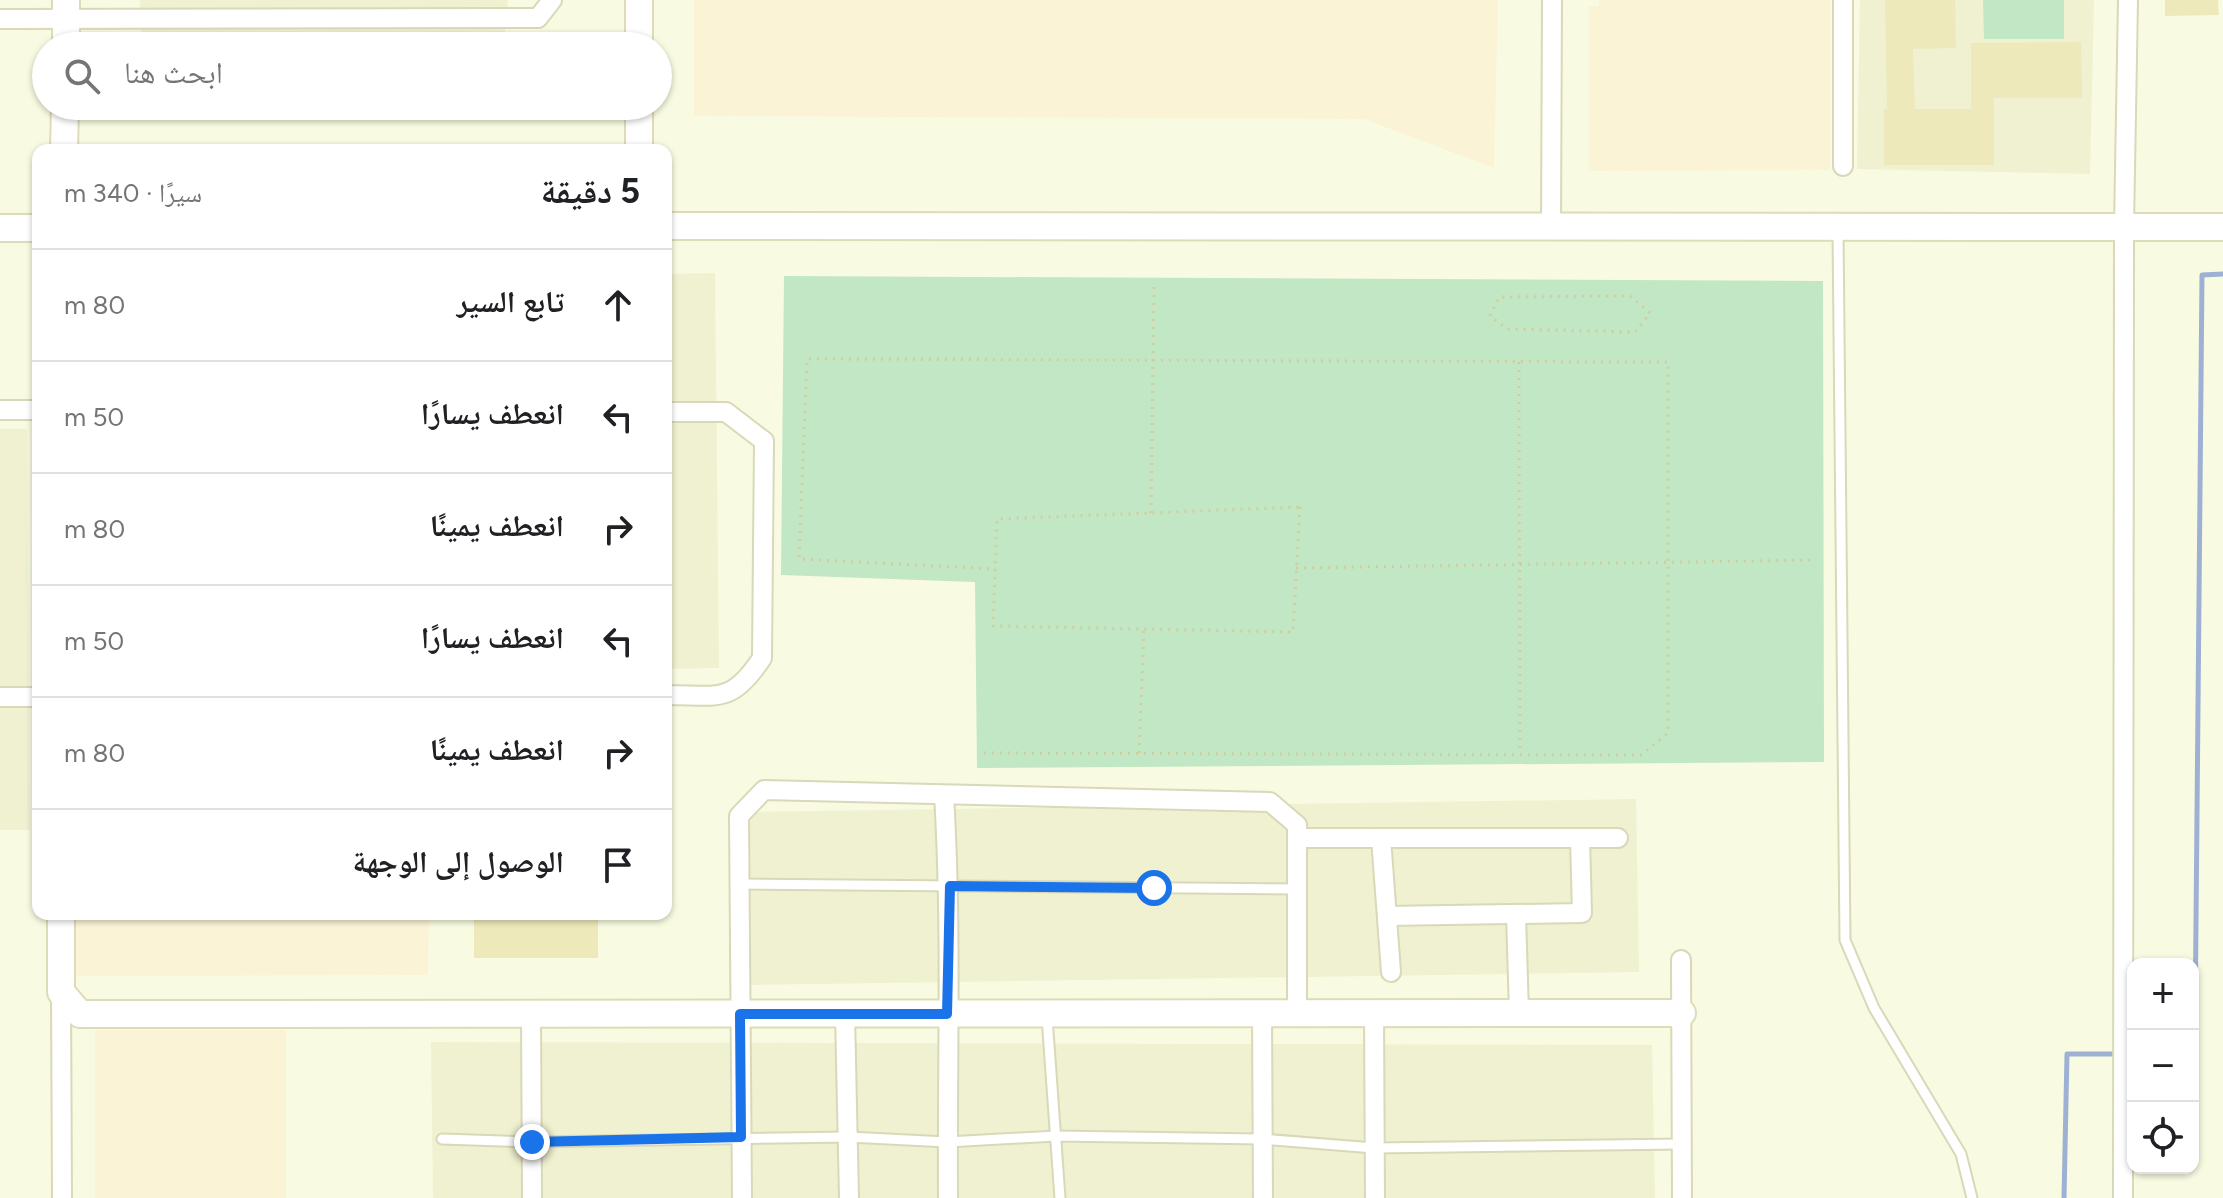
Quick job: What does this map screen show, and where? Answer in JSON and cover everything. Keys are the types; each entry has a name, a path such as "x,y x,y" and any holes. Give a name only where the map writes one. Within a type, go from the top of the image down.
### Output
{"street":[{"path":"14,0 8,19 66,9 538,18 552,0"},
{"path":"639,0 639,32"},
{"path":"1551,226 1552,0"},
{"path":"1843,0 1843,166"},
{"path":"2123,1198 2124,226 2128,0"},
{"path":"66,9 66,32"},
{"path":"64,144 65,120"},
{"path":"639,120 639,144"},
{"path":"672,226 2223,227"},
{"path":"0,228 32,228"},
{"path":"0,410 32,410"},
{"path":"672,412 726,412 764,441 762,658 746,683 726,695 672,695"},
{"path":"0,697 32,697"},
{"path":"742,1198 739,816 764,790 1270,802 1297,825 1297,1013"},
{"path":"944,795 950,886 948,1198"},
{"path":"1297,838 1618,838"},
{"path":"1381,838 1391,972"},
{"path":"1387,916 1582,913 1580,838"},
{"path":"1516,915 1519,1013"},
{"path":"61,920 62,1198"},
{"path":"1681,960 1682,1198"},
{"path":"61,992 80,1014 1682,1013"},
{"path":"1262,1013 1263,1198"},
{"path":"1374,1013 1375,1198"},
{"path":"531,1014 532,1198"},
{"path":"845,1014 849,1198"}],"lane":[{"path":"1838,227 1845,940 1874,1008 1961,1154 1972,1198"},
{"path":"739,884 1297,889"},
{"path":"1046,1013 1060,1198"},
{"path":"442,1139 532,1142 848,1137 947,1142 1056,1136 1262,1139 1374,1148 1682,1144"}],"path":[{"path":"1151,513 1154,284"},
{"path":"1630,296 1650,313 1635,332 1507,329 1490,316 1499,297 1630,296"},
{"path":"984,753 1641,755 1668,733 1668,362 807,359 799,559 995,569"},
{"path":"1519,362 1520,754"},
{"path":"1300,507 1296,568 1293,632 993,626 997,519 1300,507"},
{"path":"1296,568 1812,560"},
{"path":"1139,753 1144,629"}],"shaded area":[{"path":"140,0 508,0 505,32 141,32"},
{"path":"694,0 1498,0 1494,168 1364,119 694,116"},
{"path":"1599,0 1830,0 1830,170 1589,171 1589,6 1599,6"},
{"path":"1860,0 2094,0 2090,174 1857,169"},
{"path":"1983,0 2064,0 2064,39 1984,39"},
{"path":"715,273 719,668 672,669 672,274"},
{"path":"784,276 1823,281 1824,762 977,768 975,582 781,575"},
{"path":"0,429 27,429 30,830 0,830"},
{"path":"1636,799 1639,972 750,985 748,812"},
{"path":"71,920 429,920 428,975 70,976"},
{"path":"95,1030 286,1030 286,1198 95,1198"},
{"path":"431,1042 1652,1045 1655,1198 433,1198"}],"building":[{"path":"1885,0 1955,0 1956,48 1913,49 1915,109 1971,109 1971,43 2081,42 2082,98 1994,98 1994,165 1884,165 1884,109 1887,109"},
{"path":"2165,0 2218,0 2219,15 2165,16"},
{"path":"474,920 598,920 598,958 474,958"}],"waterway":[{"path":"2195,1030 2202,275 2223,274"},
{"path":"2064,1198 2067,1054 2127,1054"}],"route":[{"path":"532,1142 741,1137 740,1014 947,1014 950,886 1154,888"}]}
